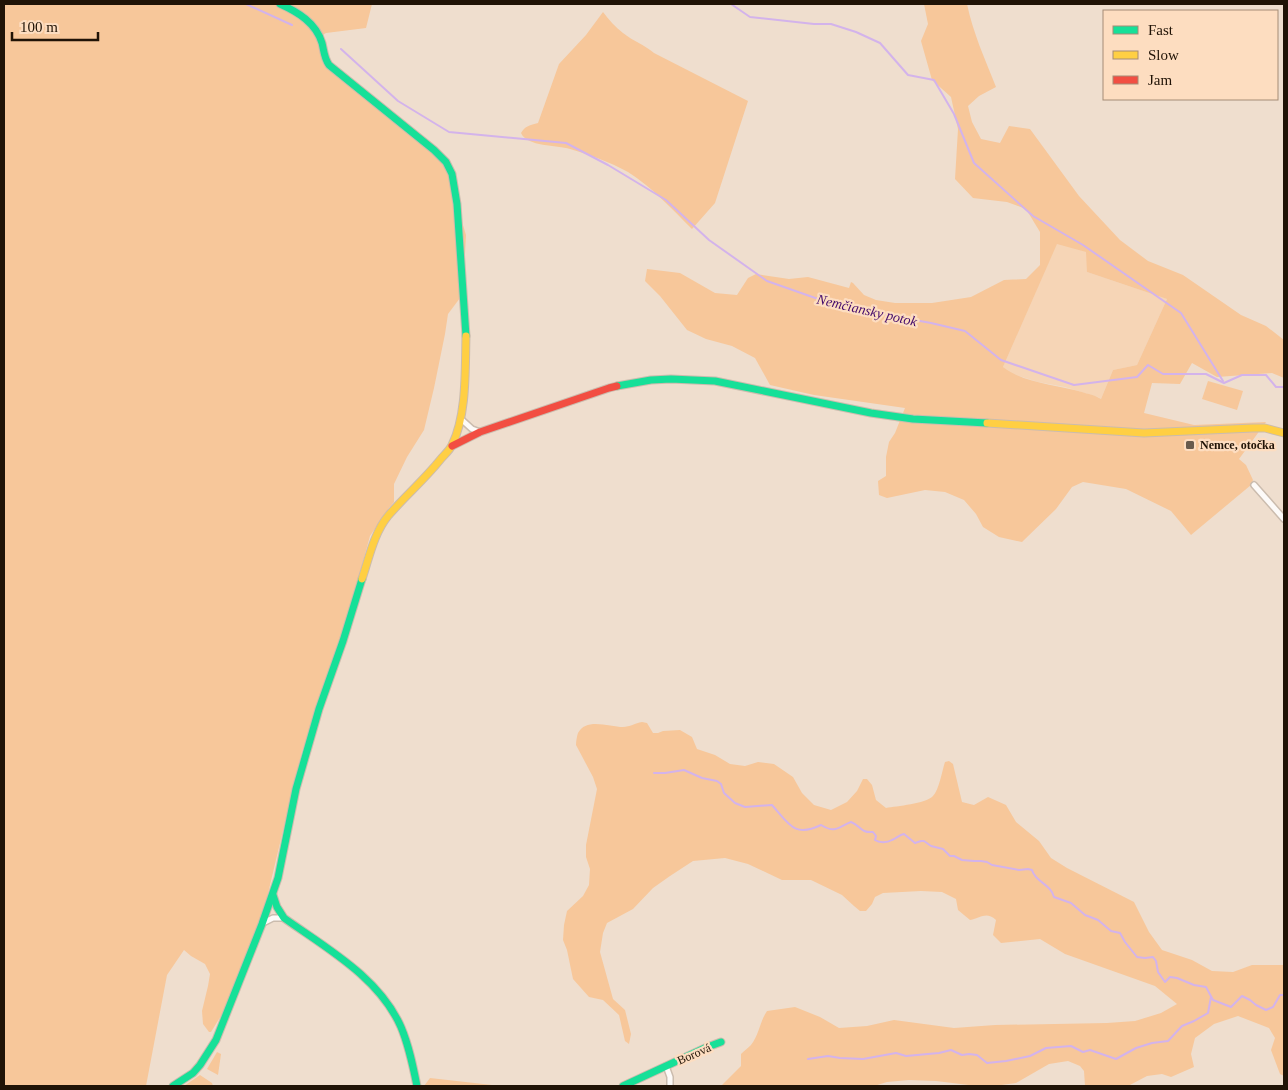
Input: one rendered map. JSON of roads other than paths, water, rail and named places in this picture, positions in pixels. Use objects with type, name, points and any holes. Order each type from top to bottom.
[{"type":"street","points":[[172,1086],[200,1065],[216,1040],[273,895],[296,789],[319,709],[353,611],[370,552],[378,533],[387,517],[433,470],[452,446],[461,419],[466,333],[457,204],[452,174],[446,162],[434,150],[329,65],[324,58],[317,30],[305,18],[280,4]]},
{"type":"street","points":[[452,446],[480,432],[609,388],[671,378],[715,381],[871,413],[913,419],[1144,433],[1265,428],[1284,434]]},
{"type":"street","points":[[461,419],[472,429],[480,432]]},
{"type":"street","points":[[1254,485],[1284,519]]},
{"type":"street","points":[[273,895],[276,907],[284,918],[351,965],[370,982],[386,1002],[400,1025],[410,1052],[416,1086]]},
{"type":"street","points":[[262,924],[273,918],[284,918]]},
{"type":"street","name":"Borová","points":[[623,1086],[721,1042]]},
{"type":"street","name":"Borová","points":[[666,1066],[670,1077],[670,1086]]},
{"type":"waterway","name":"Nemčiansky potok","points":[[246,4],[292,25]]},
{"type":"waterway","points":[[731,4],[750,17],[831,24],[856,32],[880,43],[908,75],[934,80],[954,114],[974,163],[1033,216],[1083,245],[1181,313],[1223,381]]},
{"type":"waterway","name":"Nemčiansky potok","points":[[341,49],[398,101],[449,132],[566,143],[608,165],[666,200],[709,240],[767,281],[838,306],[965,331],[1001,360],[1074,385],[1137,377],[1148,365],[1163,374],[1206,374],[1224,383],[1242,375],[1266,375],[1276,387],[1284,387]]},
{"type":"waterway","points":[[654,773],[684,770],[702,778],[717,781],[721,784],[724,793],[735,803],[745,807],[772,805],[788,823],[798,829],[812,829],[821,825],[834,829],[851,822],[863,830],[873,832],[876,836],[875,840],[879,842],[888,842],[904,834],[915,843],[924,841],[931,846],[943,849],[950,856],[962,860],[987,862],[992,865],[1019,870],[1032,870],[1036,877],[1050,889],[1054,897],[1071,903],[1085,915],[1098,920],[1111,931],[1120,933],[1137,957],[1153,957],[1156,961],[1158,972],[1165,982],[1170,977],[1206,987],[1213,1000],[1231,1007],[1242,996],[1266,1010],[1273,1007],[1280,995],[1284,995]]},
{"type":"waterway","points":[[808,1059],[828,1056],[863,1059],[896,1053],[906,1056],[951,1050],[962,1055],[977,1055],[987,1063],[1030,1056],[1046,1048],[1071,1046],[1083,1052],[1090,1050],[1116,1059],[1136,1048],[1168,1041],[1182,1026],[1208,1013],[1211,997]]},
{"type":"place","name":"Nemce, otočka","points":[[1190,445]]}]
